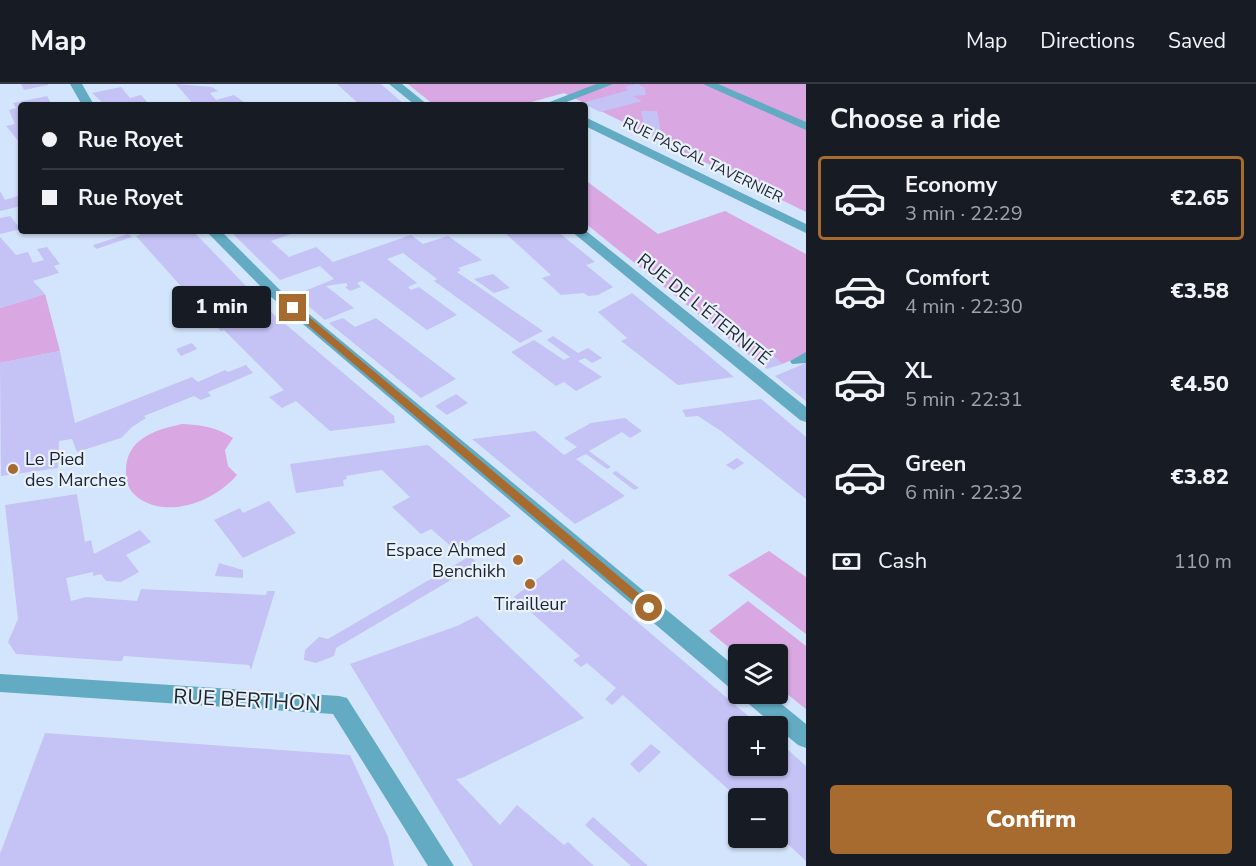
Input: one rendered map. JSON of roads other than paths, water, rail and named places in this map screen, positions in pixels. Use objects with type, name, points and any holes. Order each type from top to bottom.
[{"type":"street","points":[[75,84],[86,102]]},
{"type":"street","points":[[395,84],[418,102]]},
{"type":"street","points":[[558,84],[575,96]]},
{"type":"street","points":[[559,102],[607,84]]},
{"type":"street","points":[[709,84],[806,126]]},
{"type":"street","name":"RUE PASCAL TAVERNIER","points":[[588,122],[806,229]]},
{"type":"street","points":[[216,234],[275,293],[728,674]]},
{"type":"street","name":"RUE DE L'ÉTERNITÉ","points":[[582,234],[806,417]]},
{"type":"street","name":"RUE BERTHON","points":[[0,683],[339,705],[442,866]]},
{"type":"street","points":[[765,704],[806,738]]},
{"type":"place","name":"Le Pied des Marches","points":[[13,469]]},
{"type":"place","name":"Espace Ahmed Benchikh","points":[[518,560]]},
{"type":"place","name":"Tirailleur","points":[[530,584]]}]
